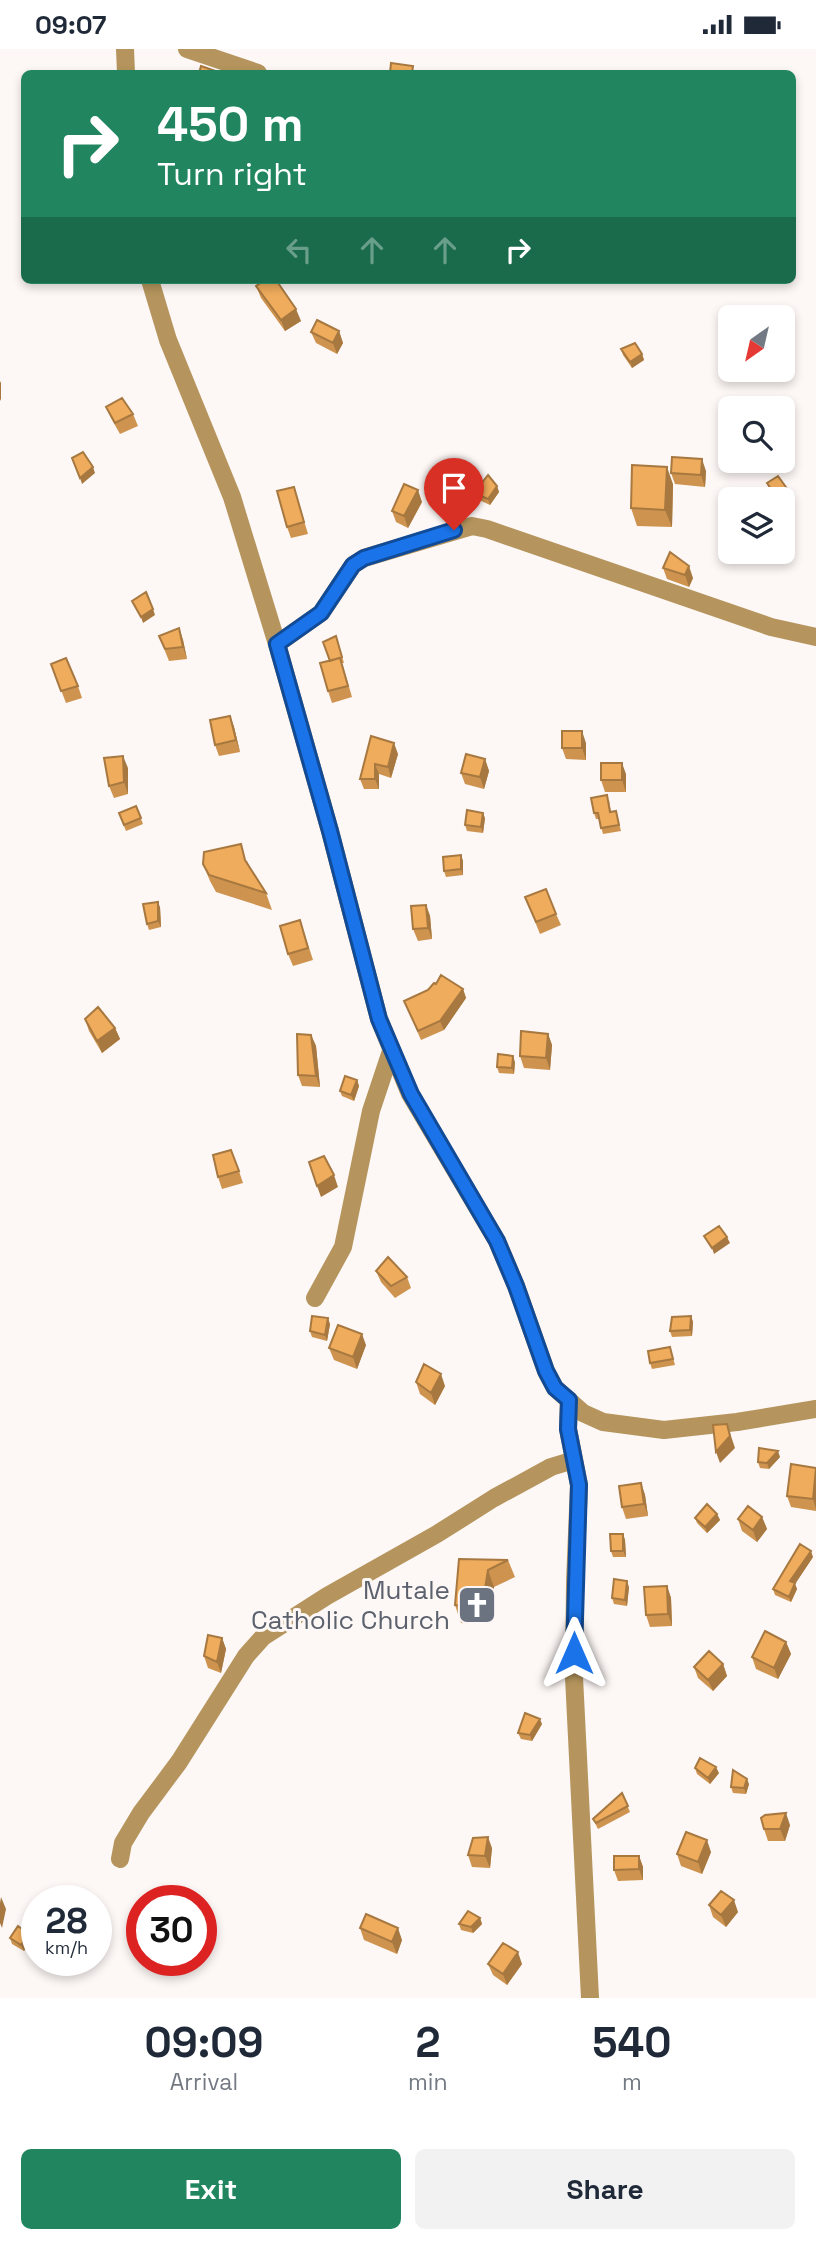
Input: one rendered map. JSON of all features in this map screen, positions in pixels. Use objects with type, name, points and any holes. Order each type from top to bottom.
[{"type":"street","points":[[125,49],[126,70]]},
{"type":"street","points":[[187,49],[249,70]]},
{"type":"street","points":[[151,284],[168,339],[232,497],[330,831],[379,1019],[391,1051],[430,1130],[497,1241],[546,1371],[555,1388],[583,1413],[603,1422],[664,1430],[816,1409]]},
{"type":"street","points":[[277,644],[321,613],[353,565],[364,558],[472,526],[771,627],[816,637]]},
{"type":"street","points":[[315,1298],[343,1247],[370,1111],[391,1051]]},
{"type":"street","points":[[569,1400],[568,1429],[579,1485],[574,1677],[590,1998]]},
{"type":"street","points":[[120,1859],[123,1843],[142,1813],[179,1762],[246,1656],[263,1637],[327,1596],[437,1534],[494,1498],[551,1467],[573,1460]]},
{"type":"building","points":[[391,63],[413,66],[412,70],[390,70]]},
{"type":"building","points":[[279,284],[296,309],[281,320],[256,286]]},
{"type":"building","points":[[317,320],[339,331],[333,343],[311,332]]},
{"type":"building","points":[[635,343],[642,354],[630,362],[621,349]]},
{"type":"building","points":[[122,398],[133,414],[115,423],[106,407]]},
{"type":"building","points":[[83,452],[93,467],[80,478],[72,458]]},
{"type":"building","points":[[672,457],[702,459],[701,475],[671,473]]},
{"type":"building","points":[[632,465],[667,467],[665,510],[631,508]]},
{"type":"building","points":[[488,475],[497,486],[488,499],[474,493]]},
{"type":"building","points":[[778,476],[786,487],[770,487],[767,483]]},
{"type":"building","points":[[404,484],[418,490],[404,516],[392,511]]},
{"type":"building","points":[[294,487],[304,522],[287,527],[277,491]]},
{"type":"building","points":[[670,552],[689,566],[685,575],[663,568]]},
{"type":"building","points":[[146,592],[153,609],[141,617],[132,601]]},
{"type":"building","points":[[179,628],[183,647],[165,649],[159,636]]},
{"type":"building","points":[[336,636],[342,657],[330,661],[323,642]]},
{"type":"building","points":[[66,658],[78,686],[61,691],[51,664]]},
{"type":"building","points":[[340,658],[348,686],[328,691],[320,663]]},
{"type":"building","points":[[230,716],[236,740],[215,745],[210,720]]},
{"type":"building","points":[[562,731],[582,731],[582,748],[562,748]]},
{"type":"building","points":[[371,736],[394,743],[388,767],[375,764],[375,779],[360,779]]},
{"type":"building","points":[[466,754],[485,759],[480,777],[461,773]]},
{"type":"building","points":[[123,756],[124,782],[109,786],[104,758]]},
{"type":"building","points":[[601,763],[622,763],[622,780],[601,780]]},
{"type":"building","points":[[607,795],[610,812],[616,811],[619,825],[601,828],[591,798]]},
{"type":"building","points":[[136,806],[141,818],[124,825],[119,813]]},
{"type":"building","points":[[467,810],[483,813],[481,827],[465,825]]},
{"type":"building","points":[[241,844],[245,860],[266,893],[209,875],[203,864],[204,852]]},
{"type":"building","points":[[461,855],[461,869],[444,871],[443,857]]},
{"type":"building","points":[[546,889],[556,914],[536,922],[525,897]]},
{"type":"building","points":[[158,902],[158,921],[147,924],[143,904]]},
{"type":"building","points":[[426,905],[428,928],[413,929],[411,906]]},
{"type":"building","points":[[300,920],[308,948],[288,954],[280,926]]},
{"type":"building","points":[[441,975],[463,989],[440,1021],[418,1031],[404,1001],[428,990],[436,984]]},
{"type":"building","points":[[98,1007],[115,1028],[97,1041],[85,1019]]},
{"type":"building","points":[[521,1031],[548,1034],[546,1058],[520,1056]]},
{"type":"building","points":[[297,1034],[311,1035],[316,1076],[298,1075]]},
{"type":"building","points":[[498,1054],[513,1056],[512,1068],[497,1067]]},
{"type":"building","points":[[345,1076],[357,1080],[351,1095],[340,1091]]},
{"type":"building","points":[[231,1150],[239,1171],[218,1177],[213,1155]]},
{"type":"building","points":[[324,1156],[334,1175],[317,1186],[309,1162]]},
{"type":"building","points":[[719,1226],[727,1237],[712,1248],[704,1236]]},
{"type":"building","points":[[388,1257],[407,1277],[391,1286],[376,1271]]},
{"type":"building","points":[[312,1316],[328,1318],[325,1335],[310,1331]]},
{"type":"building","points":[[691,1316],[690,1330],[670,1331],[672,1317]]},
{"type":"building","points":[[338,1325],[362,1334],[353,1357],[329,1348]]},
{"type":"building","points":[[670,1347],[673,1359],[650,1363],[648,1351]]},
{"type":"building","points":[[424,1364],[441,1374],[431,1393],[416,1382]]},
{"type":"building","points":[[727,1424],[730,1436],[716,1452],[713,1425]]},
{"type":"building","points":[[759,1448],[778,1451],[767,1463],[758,1462]]},
{"type":"building","points":[[791,1464],[816,1468],[813,1499],[787,1496]]},
{"type":"building","points":[[641,1483],[644,1504],[622,1507],[619,1486]]},
{"type":"building","points":[[707,1504],[717,1514],[705,1527],[695,1518]]},
{"type":"building","points":[[748,1506],[762,1517],[753,1530],[738,1519]]},
{"type":"building","points":[[610,1534],[623,1534],[623,1551],[611,1551]]},
{"type":"building","points":[[800,1544],[811,1551],[790,1581],[795,1583],[789,1597],[773,1589]]},
{"type":"building","points":[[459,1559],[508,1560],[488,1570],[482,1607],[455,1605]]},
{"type":"building","points":[[614,1579],[627,1581],[625,1600],[612,1598]]},
{"type":"building","points":[[667,1586],[668,1614],[646,1615],[644,1587]]},
{"type":"building","points":[[765,1631],[786,1642],[774,1668],[752,1657]]},
{"type":"building","points":[[208,1635],[222,1638],[217,1662],[204,1656]]},
{"type":"building","points":[[709,1651],[723,1664],[708,1680],[694,1667]]},
{"type":"building","points":[[525,1713],[540,1719],[530,1735],[518,1733]]},
{"type":"building","points":[[700,1758],[716,1767],[708,1778],[695,1768]]},
{"type":"building","points":[[733,1770],[747,1779],[744,1788],[731,1787]]},
{"type":"building","points":[[622,1793],[628,1806],[596,1823],[593,1819]]},
{"type":"building","points":[[786,1813],[780,1829],[764,1829],[761,1818],[765,1815]]},
{"type":"building","points":[[686,1832],[707,1840],[698,1862],[677,1854]]},
{"type":"building","points":[[488,1837],[485,1856],[468,1855],[473,1838]]},
{"type":"building","points":[[614,1856],[639,1856],[639,1869],[614,1870]]},
{"type":"building","points":[[721,1891],[734,1900],[721,1915],[709,1905]]},
{"type":"building","points":[[468,1911],[480,1918],[471,1927],[459,1924]]},
{"type":"building","points":[[366,1914],[398,1928],[392,1942],[360,1928]]},
{"type":"building","points":[[18,1926],[21,1928],[21,1945],[10,1938]]},
{"type":"building","points":[[503,1943],[518,1952],[503,1974],[488,1964]]},
{"type":"place","name":"Mutale Catholic Church","points":[[477,1605]]},
{"type":"route","points":[[454,530],[364,558],[353,565],[321,613],[277,644],[330,831],[365,970],[391,1051],[430,1130],[497,1241],[546,1371],[555,1388],[569,1400],[568,1429],[579,1485],[574,1653]]}]
